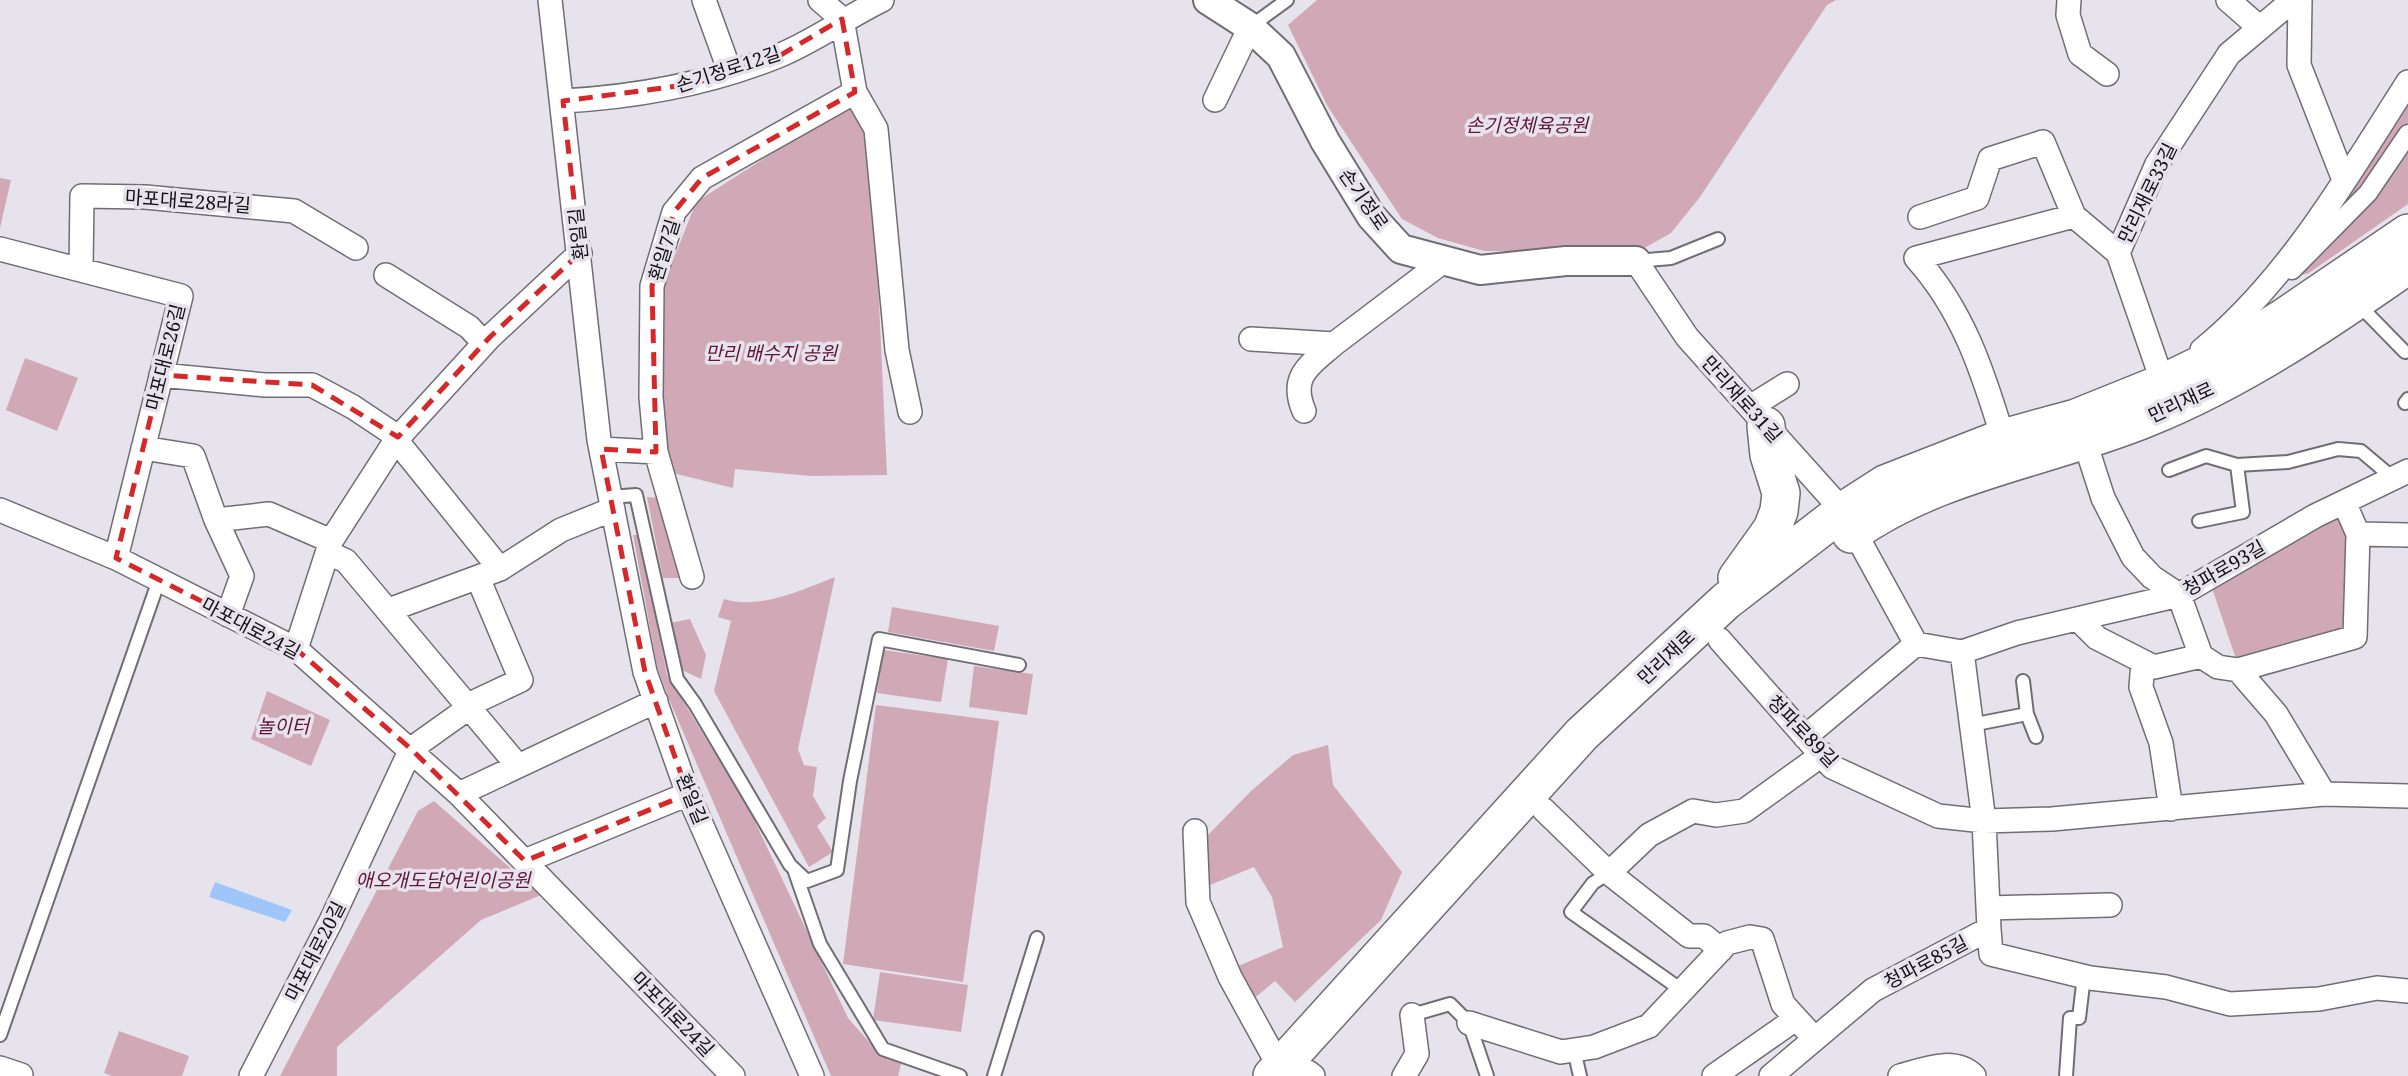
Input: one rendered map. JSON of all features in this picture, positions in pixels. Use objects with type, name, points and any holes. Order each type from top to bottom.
[{"type":"main road","name":"만리재로","points":[[1296,1074],[1629,721],[1783,586],[1885,484],[2003,438],[2076,418],[2163,383],[2227,352],[2283,318],[2407,259]]},
{"type":"main road","name":"만리재로","points":[[1296,1074],[1582,734],[1726,601],[1850,521],[1894,509],[1950,485],[2085,442],[2206,393],[2314,330],[2356,301],[2407,259]]},
{"type":"main road","points":[[1726,601],[1739,573],[1772,529],[1779,511],[1781,493],[1758,417]]},
{"type":"main road","points":[[1726,601],[1773,579],[1783,586]]},
{"type":"street","name":"환일길","points":[[550,0],[601,449],[645,671],[688,794],[812,1076]]},
{"type":"street","points":[[704,0],[730,72]]},
{"type":"street","points":[[820,0],[842,19],[855,92],[876,129],[897,351],[910,412]]},
{"type":"street","name":"손기정로12길","points":[[563,101],[600,99],[693,85],[779,56],[842,19],[882,0]]},
{"type":"street","name":"손기정로","points":[[1208,0],[1251,27],[1281,56],[1325,141],[1371,216],[1401,249],[1480,270],[1566,261],[1636,261]]},
{"type":"street","points":[[2068,0],[2068,15],[2080,54],[2107,74]]},
{"type":"street","points":[[2228,0],[2260,28]]},
{"type":"street","name":"만리재로33길","points":[[2163,383],[2118,253],[2157,164],[2229,54],[2293,0]]},
{"type":"street","points":[[2300,0],[2299,65],[2344,180]]},
{"type":"street","points":[[1215,100],[1251,27]]},
{"type":"street","name":"만리재로","points":[[2163,383],[2228,329],[2244,312],[2309,231],[2408,82]]},
{"type":"street","name":"환일7길","points":[[692,577],[656,452],[650,397],[652,286],[674,212],[702,178],[855,92]]},
{"type":"street","points":[[2292,270],[2368,193],[2408,134]]},
{"type":"street","points":[[1920,217],[1977,198],[1990,159],[2043,142],[2074,216],[2118,253]]},
{"type":"street","name":"마포대로28라길","points":[[81,270],[82,196],[157,198],[294,211],[356,248]]},
{"type":"street","points":[[2003,438],[1983,372],[1962,325],[1940,285],[1916,258],[2074,216]]},
{"type":"street","name":"마포대로26길","points":[[0,249],[181,296],[116,558]]},
{"type":"street","points":[[296,649],[330,547],[397,438],[484,343],[580,253]]},
{"type":"street","points":[[1304,411],[1299,392],[1303,372],[1334,344],[1445,260]]},
{"type":"street","name":"만리재로31길","points":[[1636,261],[1687,338],[1850,521]]},
{"type":"street","points":[[386,275],[469,327],[484,343]]},
{"type":"street","points":[[1251,339],[1334,344]]},
{"type":"street","points":[[161,375],[265,386],[312,386],[353,407],[397,438],[500,569]]},
{"type":"street","points":[[1758,417],[1787,384]]},
{"type":"street","points":[[2085,442],[2103,498],[2133,556],[2152,577],[2179,595],[2201,656],[2218,667],[2238,670],[2355,636],[2358,534],[2344,502]]},
{"type":"street","points":[[143,448],[193,456],[216,520],[242,576],[228,615]]},
{"type":"street","points":[[601,449],[656,452]]},
{"type":"street","name":"청파로93길","points":[[1916,644],[1962,652],[2017,633],[2179,595],[2344,502],[2404,473]]},
{"type":"street","points":[[389,610],[500,569],[561,530],[611,503]]},
{"type":"street","name":"마포대로24길","points":[[0,510],[116,558],[296,649],[459,794],[733,1076]]},
{"type":"street","points":[[216,520],[269,514],[330,547],[346,561],[389,610],[518,766]]},
{"type":"street","points":[[1805,737],[1916,644],[1850,521]]},
{"type":"street","points":[[2358,534],[2408,535]]},
{"type":"street","points":[[411,749],[469,706],[521,680],[478,578]]},
{"type":"street","points":[[2078,619],[2097,638],[2154,667],[2201,656]]},
{"type":"street","name":"청파로89길","points":[[1720,640],[1832,767],[1938,816],[1984,821],[2052,819],[2324,794],[2408,796]]},
{"type":"street","points":[[1962,652],[1984,821],[1989,919],[2110,905]]},
{"type":"street","points":[[2143,662],[2141,687],[2161,743],[2171,809]]},
{"type":"street","points":[[2238,670],[2276,714],[2324,794]]},
{"type":"street","points":[[459,794],[656,701]]},
{"type":"street","name":"마포대로20길","points":[[251,1076],[331,921],[411,749]]},
{"type":"street","points":[[1609,873],[1649,835],[1693,811],[1716,815],[1744,811],[1823,754]]},
{"type":"street","points":[[525,861],[688,794]]},
{"type":"street","points":[[1544,810],[1609,873],[1689,936],[1704,936],[1721,950]]},
{"type":"street","points":[[1195,831],[1198,902],[1230,977],[1296,1074]]},
{"type":"street","name":"청파로85길","points":[[1772,1076],[1873,990],[1989,919],[1991,954],[2084,976],[2166,987],[2230,1004],[2319,999],[2377,988],[2408,991]]},
{"type":"street","points":[[1469,1023],[1561,1052],[1594,1047],[1649,1026],[1727,943],[1750,937],[1762,939],[1783,1004],[1794,1020],[1814,1038]]},
{"type":"street","points":[[1404,1076],[1417,1054],[1412,1015]]},
{"type":"street","points":[[1714,1076],[1794,1020]]},
{"type":"street","points":[[1899,1076],[1943,1064],[1970,1072],[1974,1076]]},
{"type":"lane","points":[[1251,27],[1287,0]]},
{"type":"lane","points":[[1636,261],[1671,258],[1718,239]]},
{"type":"lane","points":[[2356,301],[2405,352]]},
{"type":"lane","name":"청파로93길","points":[[2169,470],[2206,456],[2237,464],[2288,462],[2338,449],[2361,451],[2404,473]]},
{"type":"lane","name":"청파로93길","points":[[2200,521],[2243,512],[2237,464]]},
{"type":"lane","points":[[611,503],[636,495],[677,679],[695,704],[794,869],[821,944],[883,1049],[960,1076]]},
{"type":"lane","points":[[0,1035],[159,580]]},
{"type":"lane","points":[[794,869],[807,881],[837,870],[850,781],[879,639],[1019,665]]},
{"type":"lane","points":[[2023,681],[2027,714],[2036,737]]},
{"type":"lane","points":[[1972,725],[2027,714]]},
{"type":"lane","points":[[1609,873],[1593,883],[1571,912],[1683,991]]},
{"type":"lane","points":[[993,1076],[1037,937]]},
{"type":"lane","points":[[2066,1076],[2070,1018],[2079,1018],[2084,976]]},
{"type":"lane","points":[[1412,1015],[1450,1004],[1469,1023],[1487,1076]]},
{"type":"lane","points":[[1574,1050],[1580,1076]]},
{"type":"highlighted area","points":[[842,19],[855,92],[702,178],[674,212],[652,286],[656,452],[601,449],[645,672],[688,794],[525,861],[411,749],[296,649],[116,558],[161,375],[312,385],[398,437],[490,337],[580,253],[563,101],[693,84],[779,56]]},
{"type":"green space","name":"손기정체육공원","points":[[1317,0],[1836,0],[1827,5],[1700,197],[1671,233],[1639,251],[1484,251],[1438,238],[1402,219],[1328,107],[1288,25]]},
{"type":"green space","name":"만리 배수지 공원","points":[[852,102],[871,130],[887,475],[810,476],[735,469],[733,488],[669,472],[662,429],[660,294],[696,202]]},
{"type":"green space","points":[[2408,102],[2408,204],[2309,273],[2295,277]]},
{"type":"green space","points":[[0,178],[11,180],[0,228]]},
{"type":"green space","points":[[25,358],[78,378],[57,431],[6,410]]},
{"type":"green space","points":[[647,497],[660,498],[682,578],[663,578]]},
{"type":"green space","points":[[2341,507],[2354,535],[2352,633],[2238,665],[2210,582]]},
{"type":"green space","points":[[633,535],[639,535],[667,675],[749,809],[848,1018],[877,1051],[901,1064],[898,1076],[831,1076],[668,697],[657,666]]},
{"type":"green space","points":[[835,577],[798,749],[804,765],[817,767],[813,796],[826,818],[817,826],[833,852],[809,867],[714,691],[731,621],[718,617],[724,599],[737,602],[766,600],[795,593]]},
{"type":"green space","points":[[892,607],[999,626],[994,651],[888,632]]},
{"type":"green space","points":[[690,619],[706,655],[701,679],[680,669],[670,623]]},
{"type":"green space","points":[[883,650],[948,659],[941,702],[877,693]]},
{"type":"green space","points":[[974,666],[1033,674],[1027,715],[969,707]]},
{"type":"green space","name":"놀이터","points":[[267,691],[330,720],[311,766],[251,739]]},
{"type":"green space","points":[[876,705],[999,721],[963,982],[843,964]]},
{"type":"green space","points":[[1328,745],[1333,785],[1402,872],[1381,920],[1295,1002],[1275,981],[1251,1001],[1231,969],[1283,947],[1272,897],[1254,867],[1205,887],[1207,836],[1251,791],[1293,755]]},
{"type":"green space","name":"애오개도담어린이공원","points":[[434,801],[541,895],[481,920],[337,1047],[337,1076],[280,1076],[418,811]]},
{"type":"green space","points":[[880,972],[968,985],[961,1032],[873,1020]]},
{"type":"green space","points":[[119,1031],[189,1056],[182,1076],[112,1076],[104,1073]]},
{"type":"water","points":[[215,882],[292,910],[285,922],[209,897]]}]
